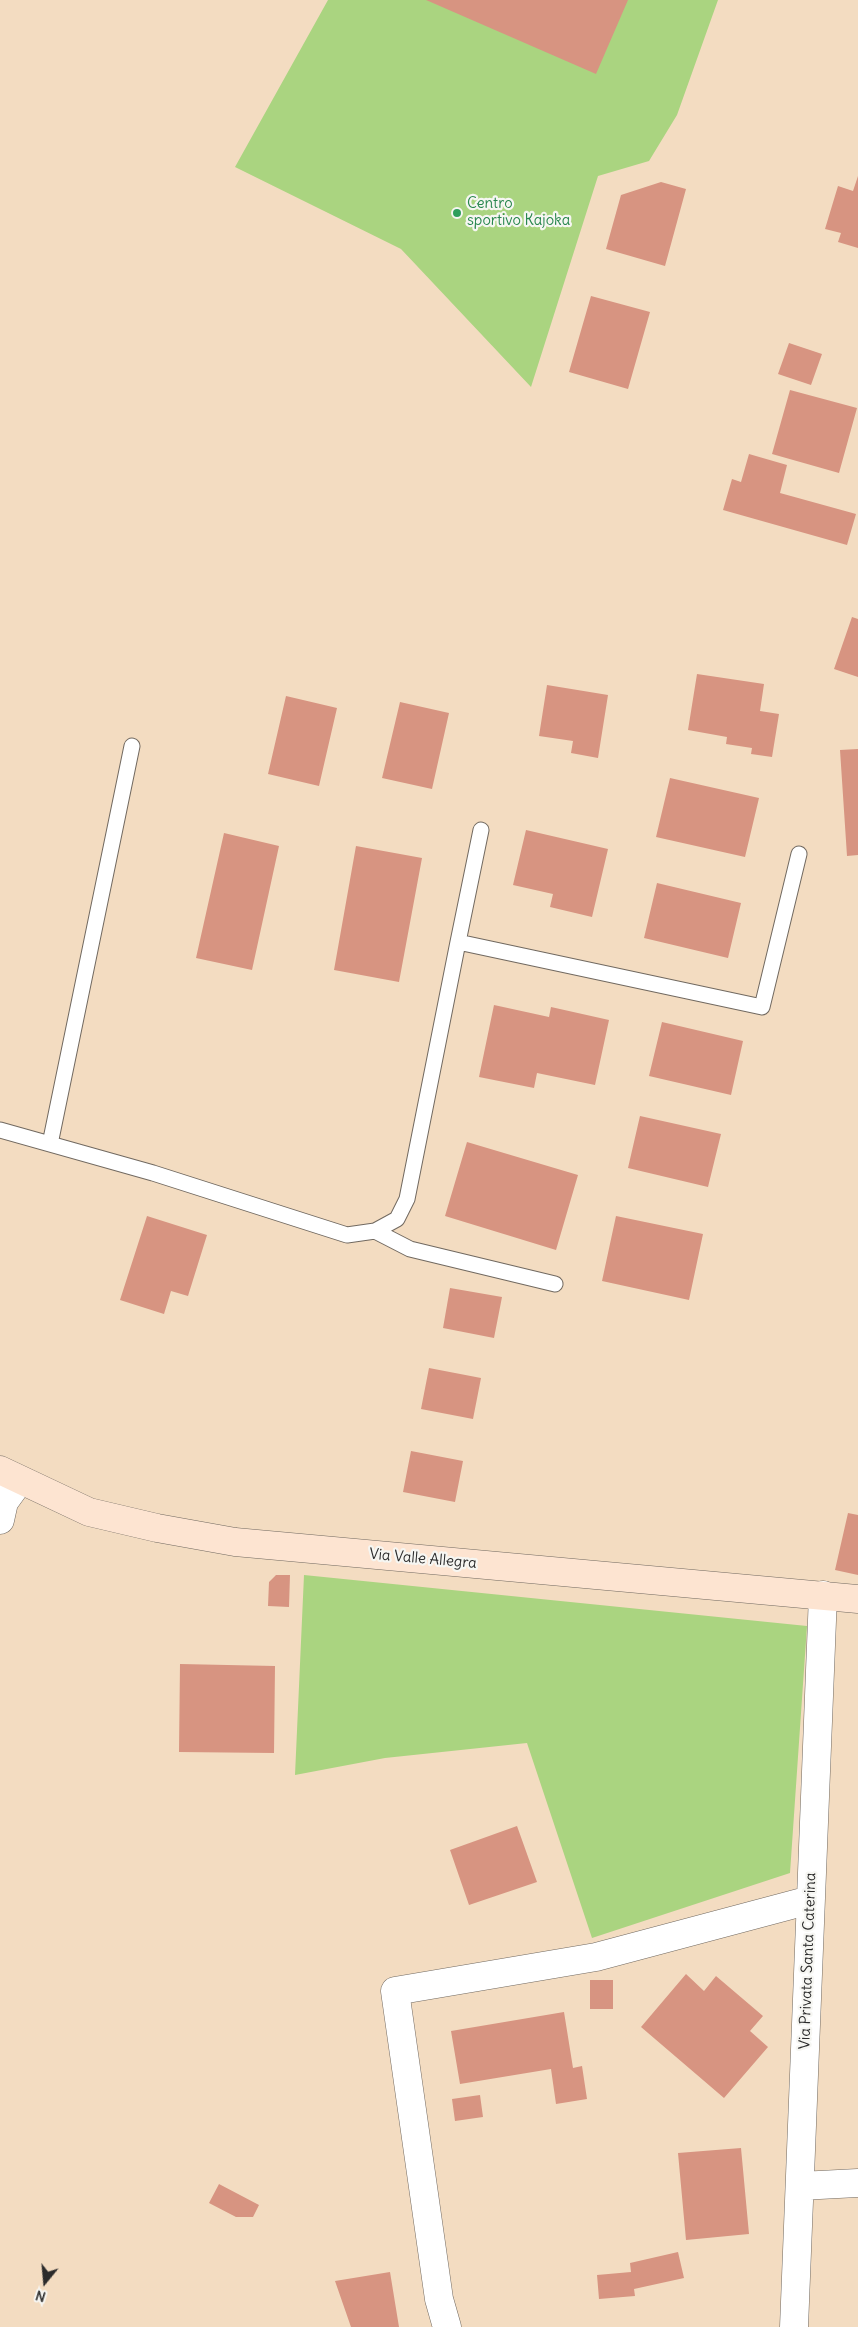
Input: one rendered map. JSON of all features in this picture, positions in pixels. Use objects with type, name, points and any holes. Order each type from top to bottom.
[{"type":"main road","name":"Via Valle Allegra","points":[[10,1476],[89,1512],[157,1528],[235,1542],[858,1599]]},
{"type":"street","points":[[0,1520],[10,1476]]},
{"type":"street","name":"Via Privata Santa Caterina","points":[[794,2327],[823,1595]]},
{"type":"street","points":[[447,2327],[440,2299],[395,1991],[596,1957],[810,1900]]},
{"type":"street","points":[[800,2186],[858,2184]]},
{"type":"lane","points":[[50,1144],[132,746]]},
{"type":"lane","points":[[0,1130],[153,1173],[347,1235],[375,1231],[397,1218],[407,1199],[481,830]]},
{"type":"lane","points":[[458,942],[762,1008],[799,854]]},
{"type":"lane","points":[[375,1231],[410,1249],[556,1284]]},
{"type":"green space","name":"Centro sportivo Kajoka","points":[[328,0],[718,0],[677,115],[649,161],[598,176],[531,387],[401,249],[235,167]]},
{"type":"green space","points":[[304,1575],[807,1626],[790,1873],[592,1938],[527,1743],[385,1758],[295,1775]]},
{"type":"building","points":[[426,0],[628,0],[596,74]]},
{"type":"building","points":[[858,176],[858,248],[838,242],[841,233],[825,229],[838,186],[853,191]]},
{"type":"building","points":[[661,182],[686,189],[665,266],[606,249],[621,195]]},
{"type":"building","points":[[591,296],[650,312],[628,389],[569,372]]},
{"type":"building","points":[[789,343],[822,354],[811,385],[778,374]]},
{"type":"building","points":[[790,390],[857,408],[839,473],[772,454]]},
{"type":"building","points":[[749,454],[787,465],[780,493],[856,514],[847,545],[723,510],[732,479],[741,482]]},
{"type":"building","points":[[852,617],[858,619],[858,677],[834,669]]},
{"type":"building","points":[[697,674],[764,684],[760,711],[779,714],[772,757],[751,754],[752,748],[726,744],[727,737],[688,730]]},
{"type":"building","points":[[547,685],[608,695],[598,758],[571,753],[573,741],[539,736]]},
{"type":"building","points":[[286,696],[337,708],[319,786],[268,774]]},
{"type":"building","points":[[400,702],[449,713],[432,789],[382,778]]},
{"type":"building","points":[[858,749],[858,855],[847,856],[840,750]]},
{"type":"building","points":[[670,778],[759,798],[745,857],[656,837]]},
{"type":"building","points":[[526,830],[608,849],[592,917],[550,907],[553,894],[513,885]]},
{"type":"building","points":[[224,833],[279,846],[252,970],[196,958]]},
{"type":"building","points":[[356,846],[422,858],[399,982],[334,970]]},
{"type":"building","points":[[657,883],[741,903],[728,958],[644,938]]},
{"type":"building","points":[[494,1005],[549,1017],[551,1007],[609,1020],[595,1085],[537,1073],[534,1088],[479,1077]]},
{"type":"building","points":[[662,1022],[743,1041],[731,1095],[649,1076]]},
{"type":"building","points":[[640,1116],[721,1134],[708,1187],[628,1168]]},
{"type":"building","points":[[467,1142],[578,1175],[556,1250],[445,1216]]},
{"type":"building","points":[[147,1216],[207,1235],[188,1296],[171,1291],[164,1314],[120,1300]]},
{"type":"building","points":[[616,1216],[703,1234],[689,1300],[602,1281]]},
{"type":"building","points":[[450,1288],[502,1297],[494,1338],[443,1328]]},
{"type":"building","points":[[429,1368],[481,1378],[473,1419],[421,1409]]},
{"type":"building","points":[[411,1451],[463,1461],[455,1502],[403,1492]]},
{"type":"building","points":[[848,1513],[858,1515],[858,1575],[835,1570]]},
{"type":"building","points":[[276,1575],[290,1575],[289,1607],[268,1606],[269,1582]]},
{"type":"building","points":[[180,1664],[275,1666],[274,1753],[179,1752]]},
{"type":"building","points":[[517,1826],[537,1882],[469,1905],[450,1850]]},
{"type":"building","points":[[686,1974],[704,1991],[716,1976],[763,2016],[750,2031],[768,2047],[724,2098],[641,2027]]},
{"type":"building","points":[[590,1980],[613,1980],[613,2009],[590,2009]]},
{"type":"building","points":[[564,2012],[573,2068],[582,2066],[587,2099],[556,2104],[551,2069],[460,2084],[451,2031]]},
{"type":"building","points":[[480,2095],[483,2117],[455,2121],[452,2099]]},
{"type":"building","points":[[741,2148],[749,2234],[686,2240],[678,2153]]},
{"type":"building","points":[[219,2184],[259,2205],[253,2217],[236,2217],[209,2203]]},
{"type":"building","points":[[678,2252],[684,2278],[634,2289],[635,2296],[599,2299],[597,2275],[631,2272],[630,2263]]},
{"type":"building","points":[[390,2272],[399,2327],[351,2327],[335,2281]]},
{"type":"place","name":"Centro sportivo Kajoka","points":[[457,213]]}]
